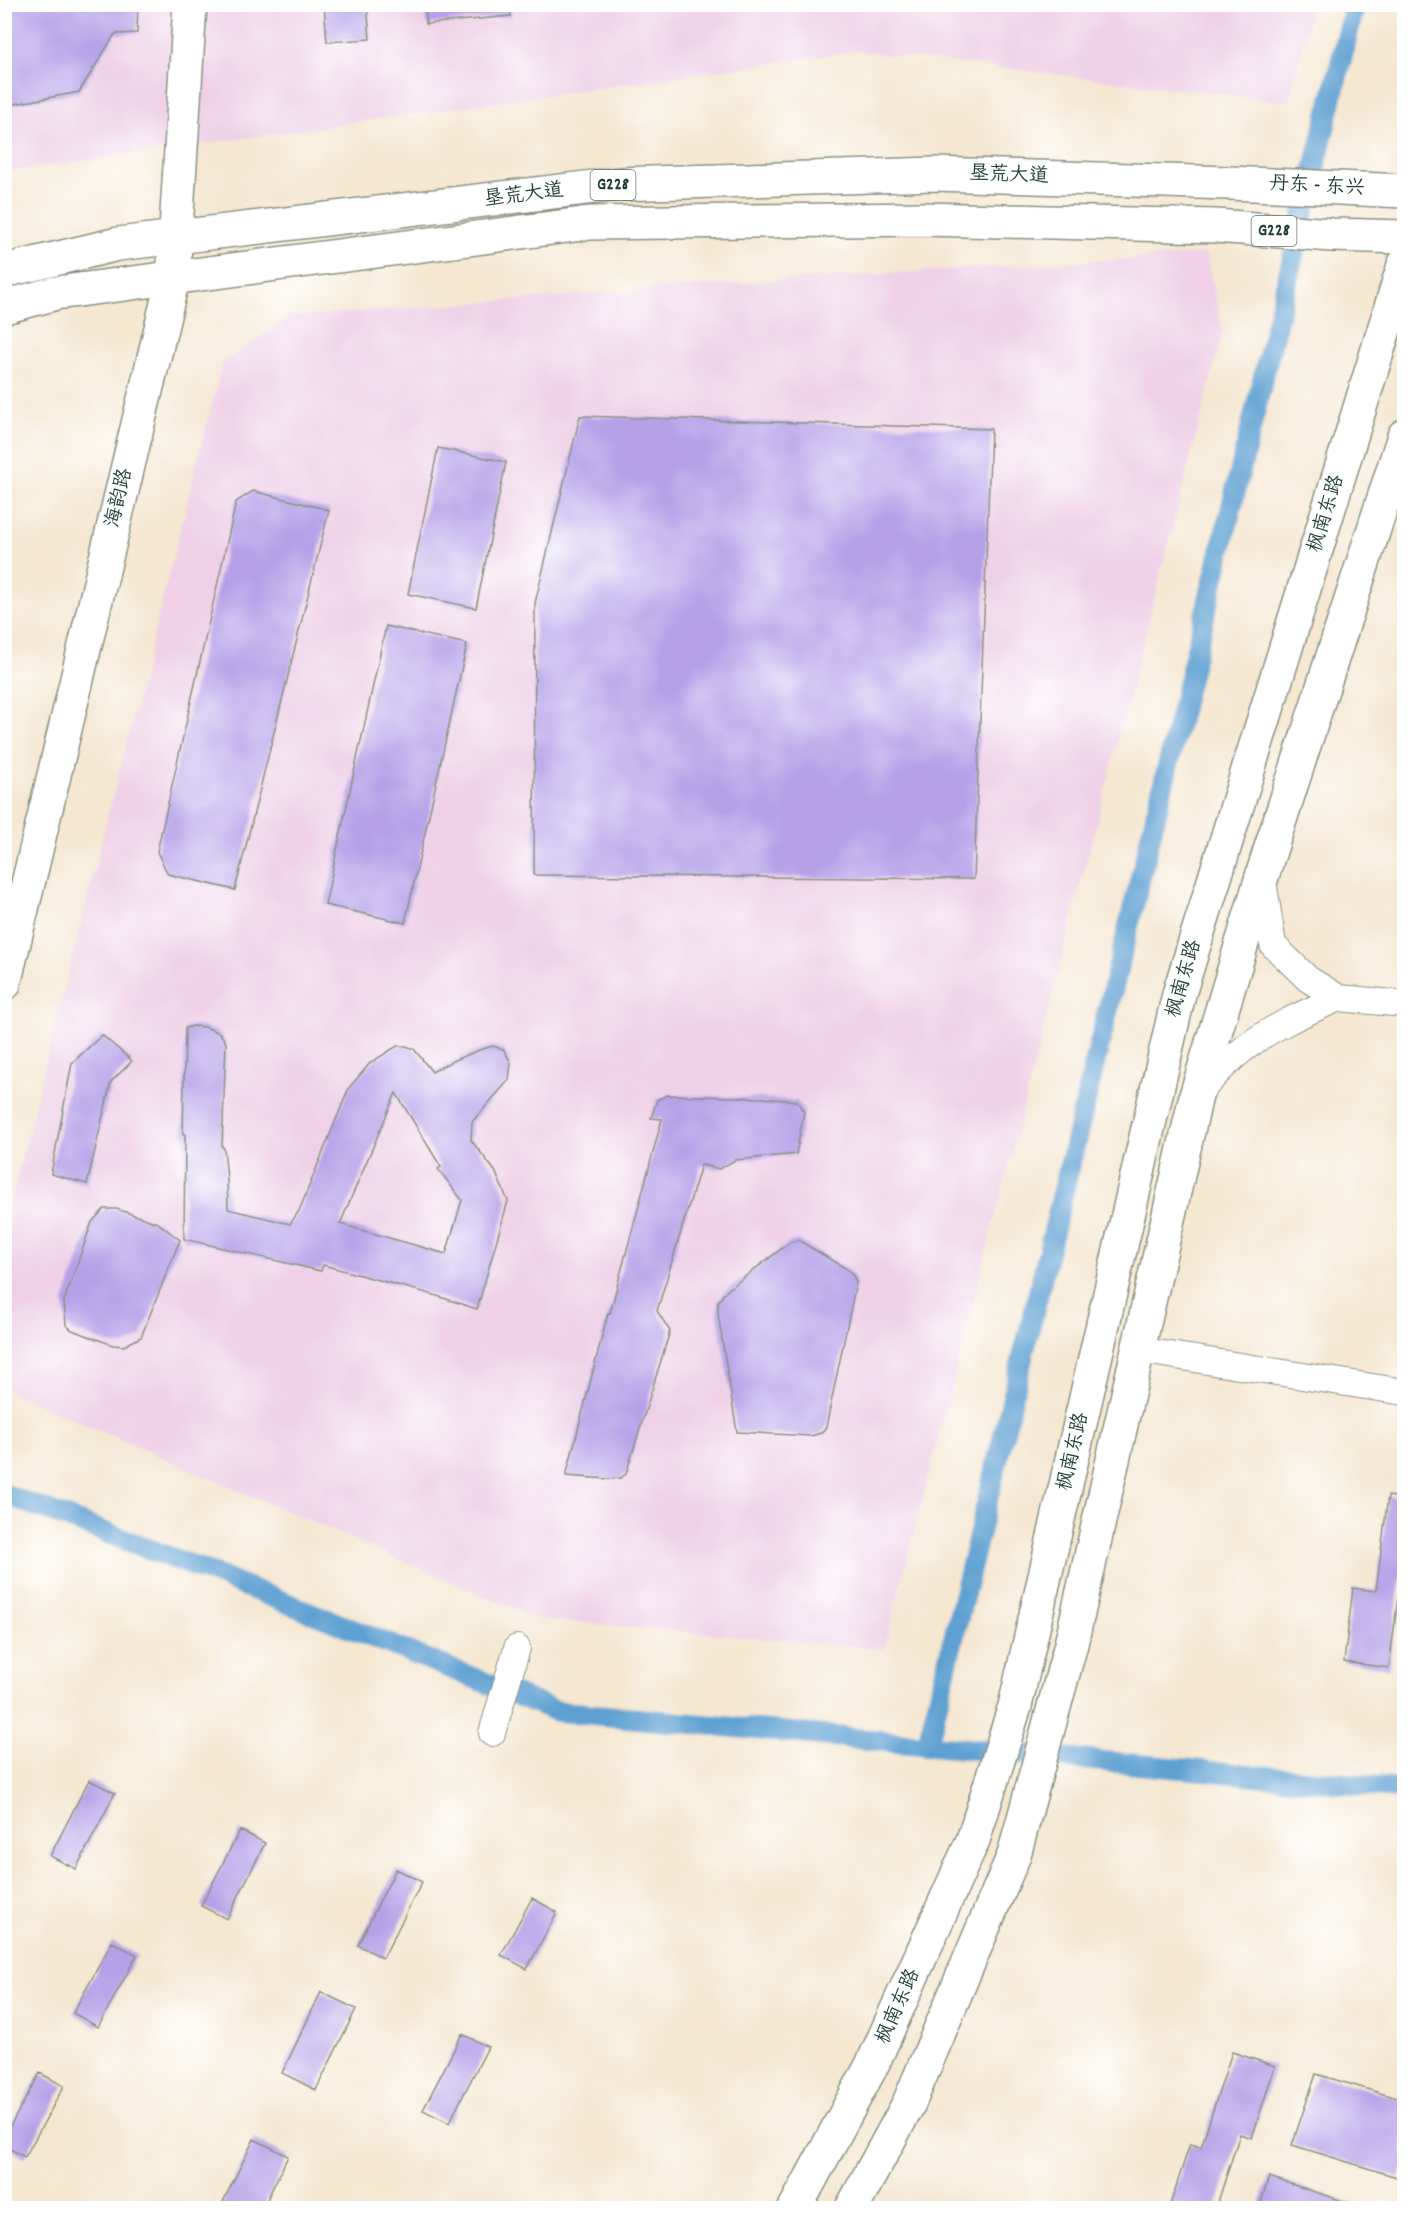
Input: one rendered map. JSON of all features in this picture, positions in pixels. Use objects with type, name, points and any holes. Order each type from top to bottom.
[{"type":"main road","name":"海韵路","points":[[4,984],[172,278],[190,4]]},
{"type":"main road","name":"垦荒大道","points":[[4,271],[118,244],[619,184],[935,174],[1228,183]]},
{"type":"main road","name":"丹东 - 东兴","points":[[1228,183],[1404,191]]},
{"type":"main road","name":"垦荒大道","points":[[4,307],[56,293],[590,223],[922,219],[1216,226],[1332,235],[1404,237]]},
{"type":"main road","name":"枫南东路","points":[[795,2208],[872,2066],[973,1840],[987,1798],[1015,1706],[1179,994],[1404,266]]},
{"type":"main road","name":"枫南东路","points":[[852,2208],[909,2103],[1014,1855],[1071,1644],[1196,1096],[1262,876],[1404,436]]},
{"type":"street","points":[[1262,876],[1273,945],[1308,979],[1340,998],[1404,1004]]},
{"type":"street","points":[[1196,1096],[1246,1047],[1300,1015],[1340,998]]},
{"type":"street","points":[[1138,1350],[1404,1392]]},
{"type":"street","points":[[492,1733],[517,1648]]},
{"type":"shaded area","points":[[4,5],[1312,5],[1289,102],[857,51],[5,172]]},
{"type":"shaded area","points":[[1206,254],[1223,332],[884,1649],[538,1619],[5,1390],[5,1224],[222,363],[290,317],[766,281]]},
{"type":"building","points":[[4,4],[138,4],[137,33],[115,34],[79,92],[4,106]]},
{"type":"building","points":[[324,4],[367,4],[370,39],[327,42]]},
{"type":"building","points":[[425,4],[510,4],[511,16],[426,24]]},
{"type":"building","points":[[580,416],[991,429],[974,879],[534,875],[535,603]]},
{"type":"building","points":[[438,448],[506,462],[476,608],[408,594]]},
{"type":"building","points":[[253,491],[329,510],[235,890],[168,874],[157,852],[236,502]]},
{"type":"building","points":[[386,626],[467,644],[405,923],[325,905]]},
{"type":"building","points":[[205,1027],[220,1033],[226,1043],[222,1147],[224,1148],[227,1178],[228,1209],[290,1224],[299,1211],[349,1088],[370,1063],[397,1046],[406,1046],[414,1049],[432,1072],[479,1050],[493,1046],[504,1050],[511,1063],[509,1080],[472,1122],[471,1140],[495,1171],[508,1201],[477,1309],[323,1265],[321,1271],[184,1239],[185,1028]],"holes":[[[396,1093],[441,1167],[438,1169],[462,1200],[446,1254],[340,1224]]]},
{"type":"building","points":[[102,1035],[132,1061],[111,1082],[87,1184],[51,1174],[72,1063]]},
{"type":"building","points":[[667,1095],[797,1101],[804,1112],[796,1154],[735,1160],[719,1169],[701,1165],[657,1311],[670,1331],[626,1474],[620,1478],[608,1479],[566,1476],[662,1119],[651,1118],[657,1100]]},
{"type":"building","points":[[104,1209],[117,1209],[158,1223],[180,1240],[141,1337],[124,1346],[113,1345],[72,1330],[66,1325],[64,1301],[92,1222]]},
{"type":"building","points":[[798,1240],[847,1269],[856,1283],[826,1427],[821,1433],[811,1436],[737,1432],[718,1302],[725,1292],[789,1243]]},
{"type":"building","points":[[1388,1496],[1404,1498],[1404,1574],[1401,1574],[1389,1668],[1344,1662],[1353,1588],[1376,1591]]},
{"type":"building","points":[[89,1780],[115,1793],[76,1869],[50,1856]]},
{"type":"building","points":[[240,1830],[265,1843],[227,1919],[201,1906]]},
{"type":"building","points":[[396,1869],[422,1882],[383,1958],[358,1945]]},
{"type":"building","points":[[532,1898],[557,1912],[527,1969],[501,1955]]},
{"type":"building","points":[[112,1942],[137,1955],[98,2027],[73,2013]]},
{"type":"building","points":[[321,1992],[356,2009],[316,2090],[282,2073]]},
{"type":"building","points":[[462,2034],[488,2047],[449,2123],[423,2110]]},
{"type":"building","points":[[1232,2052],[1275,2066],[1252,2138],[1240,2134],[1216,2208],[1169,2208],[1190,2144],[1201,2147]]},
{"type":"building","points":[[40,2073],[64,2086],[25,2157],[4,2146],[4,2137]]},
{"type":"building","points":[[1316,2074],[1404,2100],[1404,2165],[1400,2178],[1292,2145]]},
{"type":"building","points":[[254,2139],[288,2156],[263,2208],[220,2208]]},
{"type":"building","points":[[1269,2177],[1355,2205],[1354,2208],[1259,2208]]},
{"type":"waterway","points":[[927,1746],[1355,4]]},
{"type":"waterway","points":[[4,1494],[212,1573],[556,1711],[1404,1789]]}]
